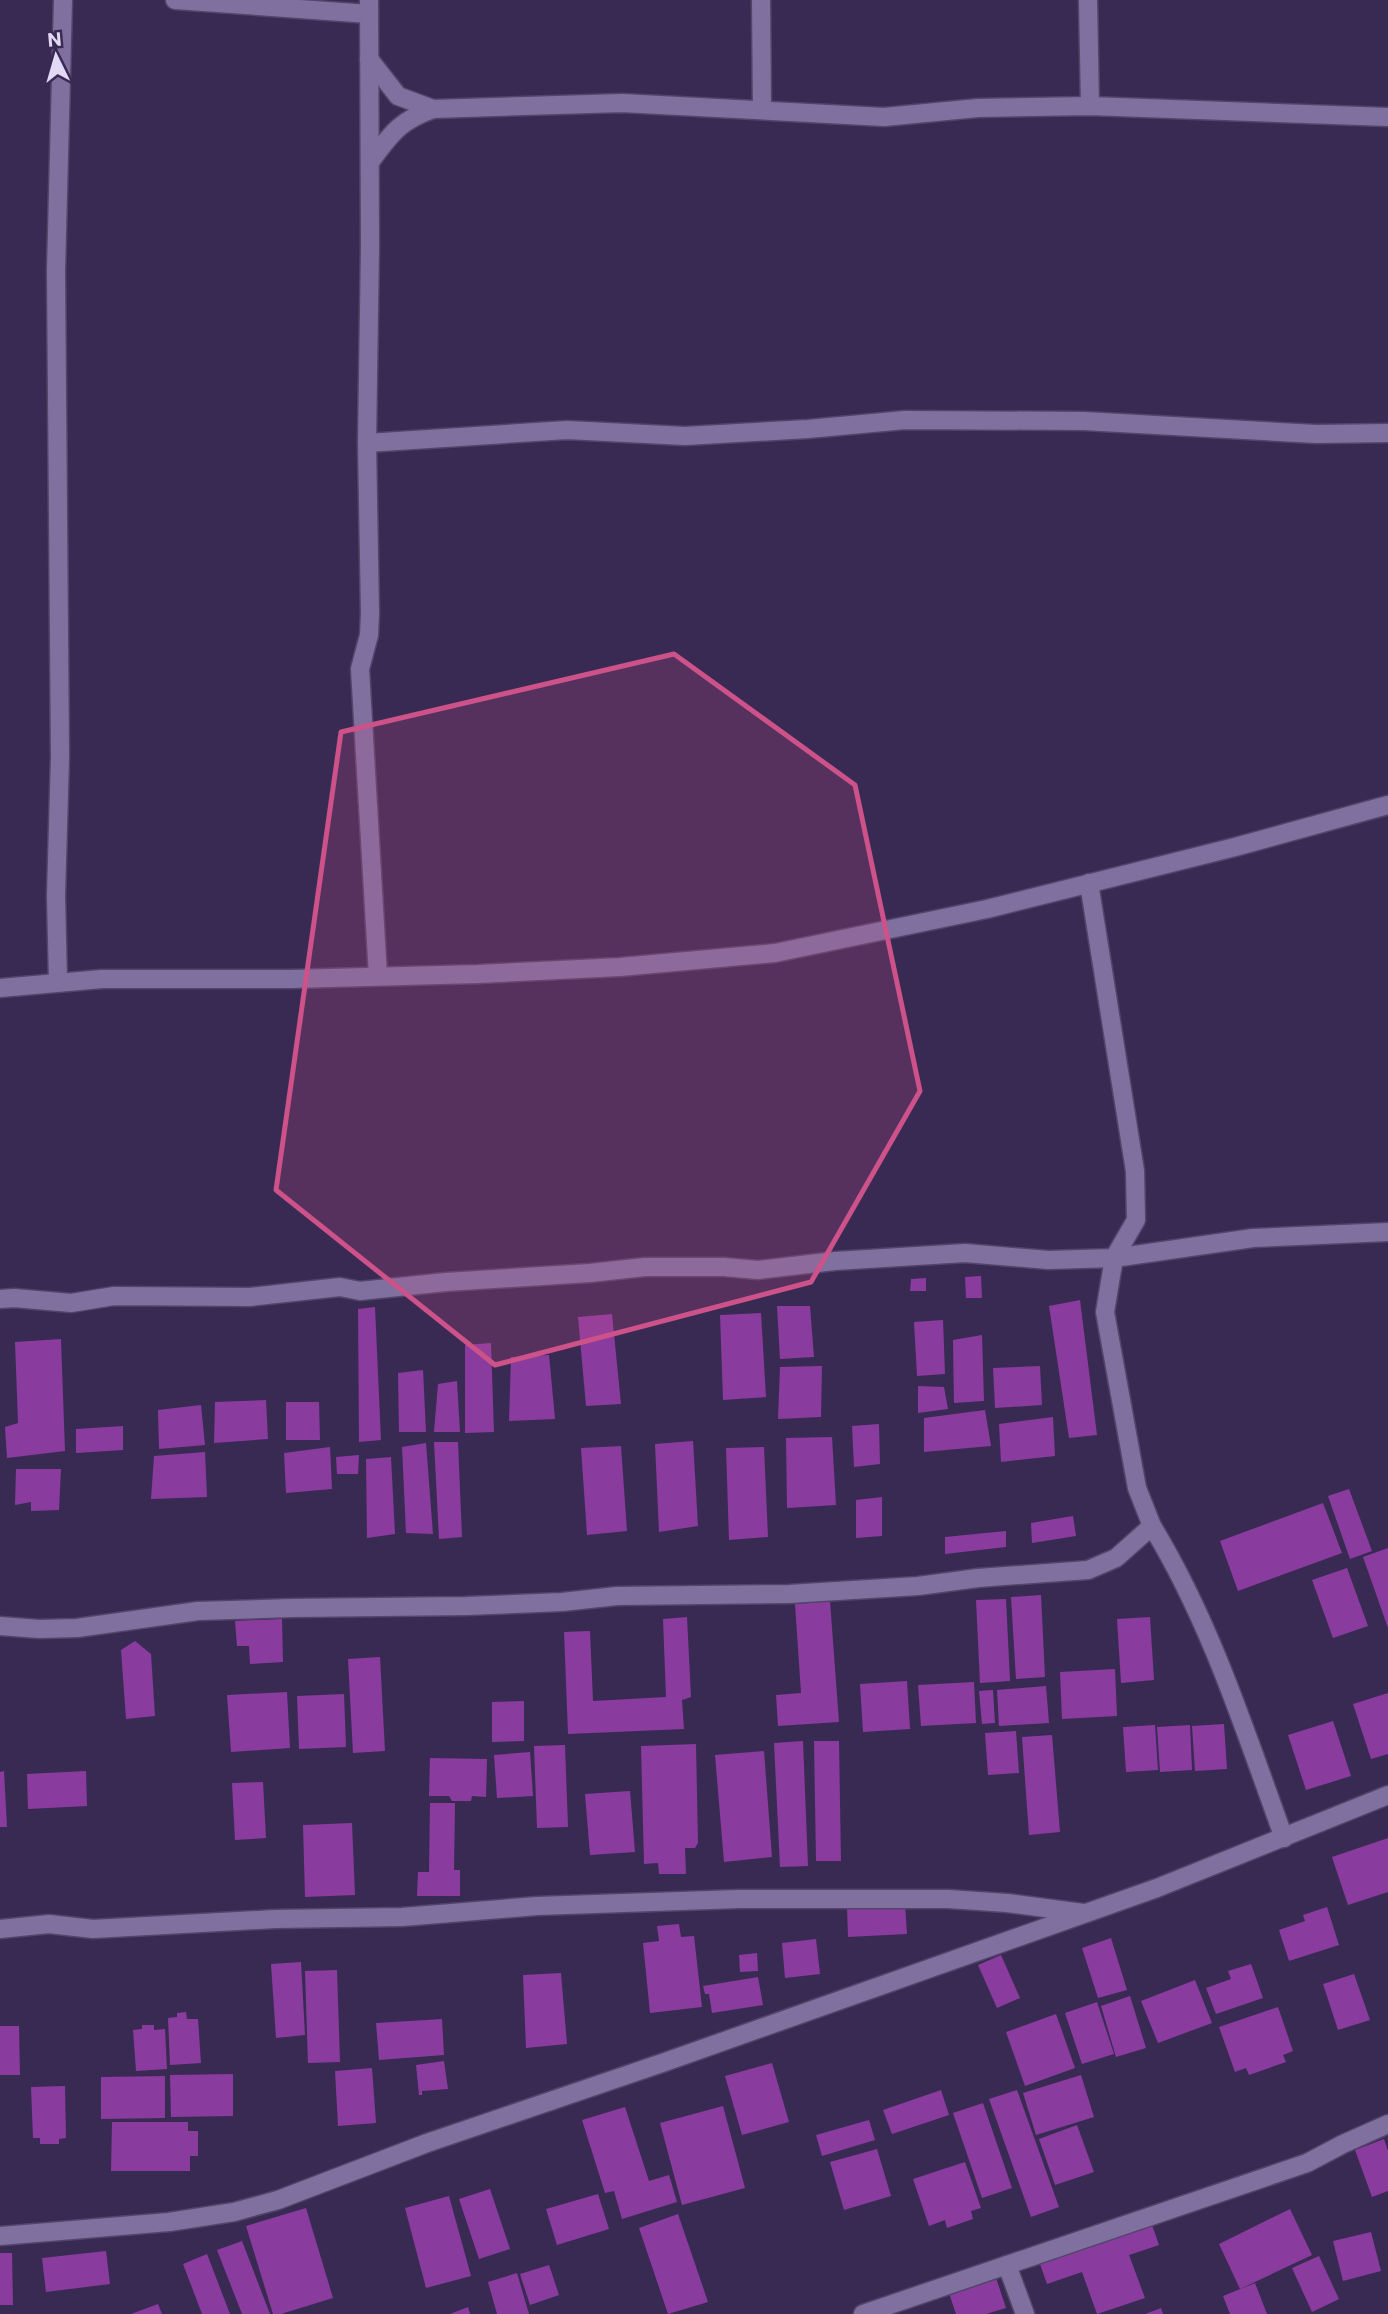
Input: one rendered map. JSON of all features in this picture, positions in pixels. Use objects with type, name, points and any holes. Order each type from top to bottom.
[{"type":"street","points":[[58,982],[56,896],[60,757],[56,271],[63,0]]},
{"type":"street","points":[[175,0],[369,7],[367,443],[370,624],[360,669],[378,976]]},
{"type":"street","points":[[761,0],[762,109]]},
{"type":"street","points":[[1088,0],[1090,106]]},
{"type":"street","points":[[369,59],[398,96],[433,108]]},
{"type":"street","points":[[370,162],[393,131],[409,117],[433,108],[622,103],[884,117],[978,108],[1090,106],[1388,117]]},
{"type":"street","points":[[367,443],[567,430],[685,436],[905,420],[1084,421],[1316,434],[1388,433]]},
{"type":"street","points":[[0,988],[102,979],[378,976],[620,967],[775,953],[987,909],[1388,805]]},
{"type":"street","points":[[1089,883],[1135,1171],[1136,1220],[1114,1258],[1105,1312],[1137,1488],[1152,1526],[1176,1566],[1219,1658],[1284,1838]]},
{"type":"street","points":[[0,1299],[71,1303],[114,1296],[250,1297],[340,1287],[360,1291],[645,1267],[758,1269],[965,1253],[1048,1260],[1114,1258],[1253,1238],[1388,1232]]},
{"type":"street","points":[[0,1626],[77,1628],[198,1611],[466,1606],[562,1602],[617,1596],[789,1594],[918,1586],[978,1578],[1088,1570],[1116,1558],[1152,1526]]},
{"type":"street","points":[[0,2236],[169,2222],[234,2212],[278,2200],[427,2143],[1087,1913],[1388,1796]]},
{"type":"street","points":[[0,1929],[49,1924],[93,1928],[275,1919],[402,1917],[537,1906],[739,1899],[948,1899],[1087,1913]]},
{"type":"street","points":[[863,2314],[1307,2163],[1388,2124]]},
{"type":"street","points":[[1007,2265],[1026,2314]]},
{"type":"highlighted area","points":[[674,654],[855,785],[920,1091],[811,1282],[495,1365],[276,1190],[299,1012],[341,732]]},
{"type":"building","points":[[981,1276],[982,1298],[966,1298],[965,1277]]},
{"type":"building","points":[[926,1278],[926,1291],[910,1291],[911,1279]]},
{"type":"building","points":[[1080,1300],[1097,1435],[1069,1438],[1049,1306]]},
{"type":"building","points":[[777,1306],[810,1306],[814,1357],[780,1359]]},
{"type":"building","points":[[375,1307],[381,1440],[359,1442],[358,1309]]},
{"type":"building","points":[[761,1313],[766,1397],[723,1400],[720,1315]]},
{"type":"building","points":[[612,1314],[621,1404],[586,1406],[578,1317]]},
{"type":"building","points":[[943,1320],[945,1374],[917,1376],[914,1322]]},
{"type":"building","points":[[982,1335],[984,1401],[954,1403],[953,1340]]},
{"type":"building","points":[[61,1339],[65,1451],[7,1458],[5,1427],[18,1423],[15,1342]]},
{"type":"building","points":[[491,1343],[494,1432],[465,1433],[465,1345]]},
{"type":"building","points":[[549,1355],[555,1419],[509,1421],[511,1357]]},
{"type":"building","points":[[822,1366],[821,1417],[778,1419],[780,1367]]},
{"type":"building","points":[[1040,1366],[1042,1405],[995,1408],[993,1368]]},
{"type":"building","points":[[423,1370],[426,1432],[399,1432],[398,1373]]},
{"type":"building","points":[[457,1381],[460,1432],[434,1432],[438,1384]]},
{"type":"building","points":[[918,1386],[944,1387],[948,1409],[918,1413]]},
{"type":"building","points":[[266,1400],[268,1439],[214,1443],[215,1402]]},
{"type":"building","points":[[286,1402],[319,1402],[320,1440],[286,1440]]},
{"type":"building","points":[[201,1405],[205,1445],[159,1449],[158,1410]]},
{"type":"building","points":[[985,1410],[991,1446],[924,1452],[924,1418]]},
{"type":"building","points":[[1053,1417],[1055,1456],[1001,1462],[999,1424]]},
{"type":"building","points":[[879,1424],[880,1464],[854,1467],[852,1426]]},
{"type":"building","points":[[123,1426],[123,1450],[76,1453],[76,1429]]},
{"type":"building","points":[[832,1437],[836,1505],[787,1508],[786,1438]]},
{"type":"building","points":[[693,1441],[698,1526],[659,1532],[655,1444]]},
{"type":"building","points":[[434,1442],[458,1442],[462,1537],[439,1539]]},
{"type":"building","points":[[426,1443],[433,1534],[406,1533],[402,1447]]},
{"type":"building","points":[[621,1446],[627,1531],[587,1535],[581,1448]]},
{"type":"building","points":[[330,1447],[332,1489],[286,1493],[284,1453]]},
{"type":"building","points":[[764,1447],[768,1537],[729,1540],[726,1448]]},
{"type":"building","points":[[205,1452],[207,1497],[151,1499],[154,1456]]},
{"type":"building","points":[[359,1455],[358,1474],[337,1474],[336,1457]]},
{"type":"building","points":[[391,1457],[395,1534],[367,1538],[366,1459]]},
{"type":"building","points":[[16,1469],[61,1469],[59,1510],[31,1511],[31,1502],[15,1505]]},
{"type":"building","points":[[1349,1489],[1372,1551],[1350,1559],[1328,1496]]},
{"type":"building","points":[[882,1497],[882,1536],[856,1538],[856,1500]]},
{"type":"building","points":[[1323,1503],[1342,1553],[1238,1591],[1220,1541]]},
{"type":"building","points":[[1073,1516],[1076,1536],[1032,1543],[1031,1523]]},
{"type":"building","points":[[1006,1531],[1006,1547],[945,1554],[945,1537]]},
{"type":"building","points":[[1388,1548],[1388,1628],[1363,1557]]},
{"type":"building","points":[[1347,1568],[1368,1626],[1333,1638],[1312,1580]]},
{"type":"building","points":[[1041,1595],[1045,1677],[1016,1679],[1011,1597]]},
{"type":"building","points":[[1006,1599],[1010,1681],[980,1683],[976,1600]]},
{"type":"building","points":[[830,1601],[839,1722],[778,1726],[776,1695],[801,1693],[795,1604]]},
{"type":"building","points":[[687,1617],[691,1697],[682,1700],[684,1729],[568,1734],[564,1632],[590,1631],[593,1701],[666,1697],[663,1619]]},
{"type":"building","points":[[1150,1617],[1154,1680],[1121,1683],[1117,1619]]},
{"type":"building","points":[[282,1619],[283,1662],[250,1664],[249,1646],[237,1646],[235,1621]]},
{"type":"building","points":[[135,1641],[151,1654],[155,1716],[126,1719],[121,1650]]},
{"type":"building","points":[[380,1657],[385,1751],[353,1753],[348,1659]]},
{"type":"building","points":[[1115,1669],[1117,1716],[1062,1719],[1060,1672]]},
{"type":"building","points":[[907,1681],[910,1729],[863,1732],[860,1684]]},
{"type":"building","points":[[974,1682],[976,1723],[921,1726],[918,1685]]},
{"type":"building","points":[[1046,1686],[1049,1723],[999,1726],[997,1690]]},
{"type":"building","points":[[993,1690],[995,1723],[982,1724],[979,1691]]},
{"type":"building","points":[[287,1692],[290,1748],[231,1752],[227,1695]]},
{"type":"building","points":[[1388,1693],[1388,1754],[1371,1759],[1353,1704]]},
{"type":"building","points":[[344,1694],[346,1747],[299,1749],[297,1696]]},
{"type":"building","points":[[524,1701],[524,1741],[492,1742],[492,1702]]},
{"type":"building","points":[[1333,1721],[1351,1776],[1306,1790],[1288,1735]]},
{"type":"building","points":[[1224,1724],[1227,1769],[1195,1771],[1192,1726]]},
{"type":"building","points":[[1155,1725],[1158,1770],[1126,1772],[1123,1727]]},
{"type":"building","points":[[1190,1725],[1192,1770],[1160,1772],[1157,1727]]},
{"type":"building","points":[[1016,1731],[1019,1773],[988,1775],[985,1733]]},
{"type":"building","points":[[1052,1735],[1060,1832],[1029,1835],[1022,1737]]},
{"type":"building","points":[[803,1741],[808,1866],[780,1867],[774,1743]]},
{"type":"building","points":[[814,1741],[839,1741],[841,1861],[816,1861]]},
{"type":"building","points":[[696,1744],[698,1843],[695,1848],[685,1848],[686,1874],[659,1874],[658,1863],[644,1864],[641,1746]]},
{"type":"building","points":[[565,1745],[568,1827],[537,1828],[534,1746]]},
{"type":"building","points":[[764,1751],[772,1857],[724,1862],[715,1755]]},
{"type":"building","points":[[530,1752],[533,1796],[497,1798],[494,1755]]},
{"type":"building","points":[[430,1758],[487,1759],[486,1797],[472,1796],[471,1801],[452,1801],[449,1796],[429,1796]]},
{"type":"building","points":[[4,1771],[7,1827],[0,1827],[0,1772]]},
{"type":"building","points":[[86,1771],[87,1806],[28,1809],[27,1774]]},
{"type":"building","points":[[263,1782],[266,1838],[235,1840],[232,1783]]},
{"type":"building","points":[[630,1791],[635,1852],[590,1855],[585,1794]]},
{"type":"building","points":[[430,1803],[455,1803],[454,1870],[460,1870],[460,1896],[417,1896],[418,1872],[429,1872]]},
{"type":"building","points":[[352,1823],[355,1895],[305,1897],[303,1825]]},
{"type":"building","points":[[1388,1838],[1388,1892],[1348,1905],[1332,1857]]},
{"type":"building","points":[[905,1904],[907,1934],[848,1937],[847,1907]]},
{"type":"building","points":[[1327,1907],[1339,1945],[1289,1961],[1279,1930],[1305,1921],[1303,1915]]},
{"type":"building","points":[[679,1924],[681,1937],[694,1936],[702,2007],[650,2013],[643,1943],[659,1941],[657,1926]]},
{"type":"building","points":[[1111,1938],[1127,1990],[1098,1998],[1082,1948]]},
{"type":"building","points":[[816,1939],[820,1974],[785,1978],[782,1943]]},
{"type":"building","points":[[757,1953],[758,1971],[740,1972],[739,1955]]},
{"type":"building","points":[[1001,1955],[1020,1998],[997,2008],[978,1965]]},
{"type":"building","points":[[301,1962],[305,2035],[276,2038],[271,1964]]},
{"type":"building","points":[[1251,1964],[1263,1998],[1216,2014],[1206,1988],[1231,1979],[1228,1971]]},
{"type":"building","points":[[337,1970],[340,2062],[308,2063],[305,1971]]},
{"type":"building","points":[[561,1973],[567,2044],[526,2048],[523,1975]]},
{"type":"building","points":[[1354,1974],[1370,2020],[1338,2030],[1323,1984]]},
{"type":"building","points":[[758,1977],[763,2005],[712,2013],[709,1994],[705,1994],[703,1986]]},
{"type":"building","points":[[1195,1980],[1212,2023],[1158,2043],[1141,2001]]},
{"type":"building","points":[[1130,1996],[1146,2048],[1116,2057],[1101,2006]]},
{"type":"building","points":[[1097,2002],[1114,2054],[1082,2064],[1065,2013]]},
{"type":"building","points":[[1278,2007],[1293,2051],[1283,2055],[1286,2062],[1249,2075],[1246,2068],[1235,2072],[1219,2027]]},
{"type":"building","points":[[186,2012],[187,2019],[198,2019],[201,2063],[170,2065],[168,2018]]},
{"type":"building","points":[[1056,2014],[1075,2068],[1025,2086],[1006,2032]]},
{"type":"building","points":[[442,2019],[444,2055],[379,2060],[376,2023]]},
{"type":"building","points":[[142,2025],[154,2025],[154,2030],[165,2029],[167,2069],[136,2071],[133,2030],[142,2029]]},
{"type":"building","points":[[0,2026],[19,2026],[20,2075],[0,2075]]},
{"type":"building","points":[[444,2061],[448,2089],[422,2091],[422,2095],[419,2095],[416,2065]]},
{"type":"building","points":[[772,2063],[789,2122],[742,2135],[725,2076]]},
{"type":"building","points":[[372,2068],[376,2123],[338,2126],[335,2071]]},
{"type":"building","points":[[233,2074],[233,2116],[171,2117],[170,2075]]},
{"type":"building","points":[[1081,2075],[1094,2117],[1036,2135],[1023,2093]]},
{"type":"building","points":[[165,2076],[165,2118],[101,2119],[101,2077]]},
{"type":"building","points":[[65,2086],[66,2138],[59,2139],[59,2144],[40,2144],[40,2138],[33,2138],[31,2087]]},
{"type":"building","points":[[941,2090],[949,2115],[892,2134],[883,2110]]},
{"type":"building","points":[[1017,2090],[1059,2207],[1031,2217],[989,2099]]},
{"type":"building","points":[[983,2103],[1012,2188],[982,2198],[953,2113]]},
{"type":"building","points":[[723,2106],[745,2188],[682,2205],[660,2123]]},
{"type":"building","points":[[625,2107],[649,2181],[669,2175],[677,2202],[622,2219],[614,2191],[605,2193],[582,2120]]},
{"type":"building","points":[[869,2120],[875,2140],[822,2156],[816,2135]]},
{"type":"building","points":[[112,2122],[188,2122],[188,2131],[198,2131],[198,2156],[190,2156],[190,2171],[111,2171]]},
{"type":"building","points":[[1077,2125],[1094,2172],[1055,2185],[1039,2139]]},
{"type":"building","points":[[1384,2139],[1388,2151],[1388,2191],[1372,2197],[1355,2150]]},
{"type":"building","points":[[877,2149],[891,2196],[844,2210],[830,2162]]},
{"type":"building","points":[[965,2162],[981,2208],[971,2211],[973,2219],[947,2228],[945,2220],[929,2226],[913,2179]]},
{"type":"building","points":[[490,2189],[510,2249],[479,2259],[459,2199]]},
{"type":"building","points":[[598,2194],[609,2229],[557,2245],[546,2209]]},
{"type":"building","points":[[449,2196],[471,2276],[426,2288],[405,2208]]},
{"type":"building","points":[[306,2208],[333,2298],[273,2314],[246,2226]]},
{"type":"building","points":[[1290,2209],[1312,2255],[1240,2289],[1219,2244]]},
{"type":"building","points":[[678,2214],[708,2302],[668,2314],[639,2228]]},
{"type":"building","points":[[1152,2225],[1159,2245],[1129,2255],[1145,2298],[1097,2314],[1082,2272],[1047,2284],[1040,2264]]},
{"type":"building","points":[[1371,2232],[1381,2271],[1343,2281],[1333,2241]]},
{"type":"building","points":[[242,2241],[270,2314],[242,2314],[217,2250]]},
{"type":"building","points":[[106,2251],[110,2284],[46,2292],[42,2258]]},
{"type":"building","points":[[0,2253],[12,2253],[13,2305],[0,2305]]},
{"type":"building","points":[[207,2254],[230,2314],[202,2314],[183,2264]]},
{"type":"building","points":[[1319,2256],[1339,2299],[1312,2312],[1292,2268]]},
{"type":"building","points":[[549,2265],[559,2295],[530,2305],[520,2274]]},
{"type":"building","points":[[517,2273],[529,2314],[497,2314],[488,2282]]},
{"type":"building","points":[[995,2275],[1006,2308],[986,2314],[956,2314],[948,2290]]},
{"type":"building","points":[[1255,2283],[1267,2314],[1230,2314],[1223,2296]]},
{"type":"building","points":[[158,2304],[162,2314],[131,2314]]},
{"type":"building","points":[[468,2307],[470,2314],[450,2314]]},
{"type":"building","points":[[1161,2308],[1163,2314],[1145,2314]]}]
